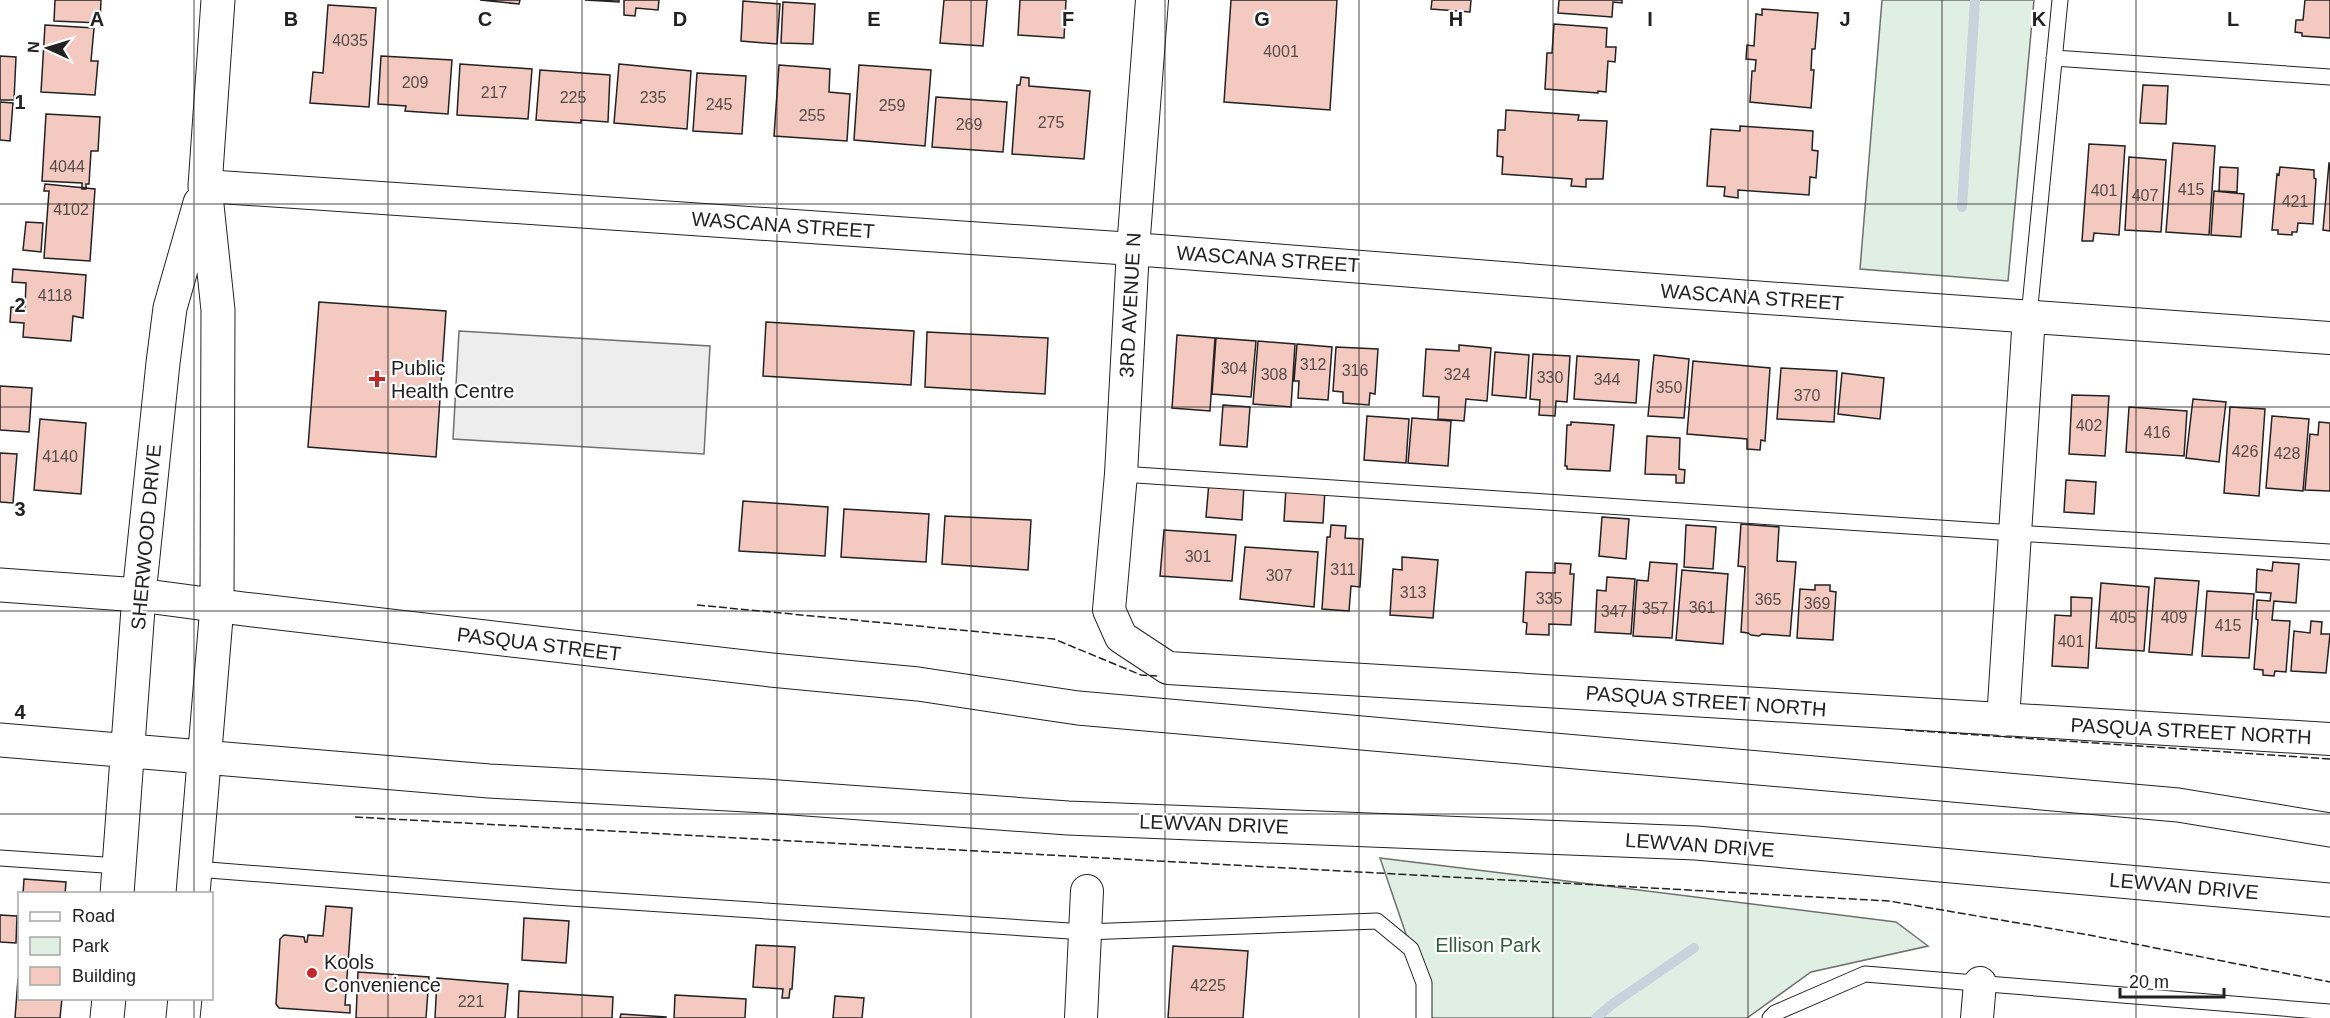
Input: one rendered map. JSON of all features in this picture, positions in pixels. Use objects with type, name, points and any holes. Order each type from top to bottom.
[{"type":"main road","name":"SHERWOOD DRIVE","points":[[195,881],[217,606],[218,310],[205,186],[218,0]]},
{"type":"main road","name":"SHERWOOD DRIVE","points":[[118,880],[139,595],[170,308],[205,186]]},
{"type":"main road","name":"PASQUA STREET","points":[[0,585],[139,595],[771,670],[918,684],[1078,708],[2178,805],[2330,830]]},
{"type":"main road","points":[[0,740],[204,758]]},
{"type":"main road","name":"LEWVAN DRIVE","points":[[204,758],[489,781],[777,797],[1068,818],[1695,843],[2330,900]]},
{"type":"main road","points":[[107,1018],[109,1000]]},
{"type":"main road","points":[[183,1018],[185,1000]]},
{"type":"street","name":"3RD AVENUE N","points":[[1109,610],[1121,474],[1133,249],[1152,0]]},
{"type":"street","name":"WASCANA STREET","points":[[205,186],[1133,249],[1668,291],[2330,338]]},
{"type":"street","points":[[2003,720],[2029,315]]},
{"type":"street","name":"PASQUA STREET NORTH","points":[[1109,610],[1121,637],[1168,668],[2330,739]]},
{"type":"street","points":[[1081,1018],[1087,891]]},
{"type":"street","points":[[1977,1018],[1980,983]]},
{"type":"lane","points":[[2029,315],[2060,0]]},
{"type":"lane","points":[[2054,58],[2330,77]]},
{"type":"lane","points":[[1121,474],[2330,552]]},
{"type":"lane","points":[[0,858],[118,880]]},
{"type":"lane","points":[[195,881],[555,897],[1085,932],[1377,921],[1411,949],[1424,983],[1424,1018]]},
{"type":"lane","points":[[1770,1018],[1775,1013],[1864,974],[2330,1012]]},
{"type":"green space","points":[[1882,0],[2034,0],[2008,281],[1860,269]]},
{"type":"green space","name":"Ellison Park","points":[[1380,858],[1896,922],[1928,946],[1811,972],[1747,1018],[1424,1018],[1411,949]]},
{"type":"shaded area","points":[[459,331],[710,346],[704,454],[453,439]]},
{"type":"building","points":[[55,0],[101,0],[100,23],[54,21]]},
{"type":"building","points":[[480,0],[520,0],[519,4]]},
{"type":"building","points":[[585,0],[619,0],[619,2]]},
{"type":"building","points":[[624,0],[659,0],[658,10],[636,8],[635,16],[624,15]]},
{"type":"building","points":[[944,0],[987,0],[983,46],[940,43]]},
{"type":"building","points":[[1020,0],[1066,0],[1064,38],[1018,35]]},
{"type":"building","points":[[1231,0],[1337,0],[1330,110],[1224,102]]},
{"type":"building","points":[[1432,0],[1471,0],[1470,12],[1431,9]]},
{"type":"building","points":[[1559,0],[1622,0],[1622,3],[1613,2],[1612,17],[1558,13]]},
{"type":"building","points":[[2305,0],[2330,0],[2330,38],[2302,36],[2302,33],[2295,32],[2296,20],[2303,20]]},
{"type":"building","points":[[743,1],[780,4],[777,44],[741,41]]},
{"type":"building","points":[[783,2],[815,4],[813,44],[781,43]]},
{"type":"building","points":[[328,5],[376,8],[369,107],[310,103],[313,72],[323,73]]},
{"type":"building","points":[[1762,9],[1818,13],[1815,49],[1812,49],[1811,70],[1814,70],[1811,108],[1750,102],[1752,71],[1755,71],[1756,60],[1746,59],[1747,45],[1754,46],[1756,14],[1762,15]]},
{"type":"building","points":[[1554,24],[1607,28],[1606,47],[1616,47],[1615,62],[1608,61],[1606,92],[1545,89],[1547,53],[1552,53]]},
{"type":"building","points":[[45,25],[94,28],[91,61],[98,61],[95,95],[41,92]]},
{"type":"building","points":[[0,56],[16,57],[14,100],[0,100]]},
{"type":"building","points":[[381,56],[452,60],[448,114],[405,111],[406,106],[378,104]]},
{"type":"building","points":[[460,64],[532,69],[528,119],[457,115]]},
{"type":"building","points":[[619,64],[691,71],[687,129],[614,123]]},
{"type":"building","points":[[779,65],[830,69],[829,92],[850,94],[847,141],[774,136]]},
{"type":"building","points":[[859,65],[931,70],[925,146],[854,140]]},
{"type":"building","points":[[540,70],[610,75],[608,122],[536,120]]},
{"type":"building","points":[[697,73],[746,76],[742,134],[693,131]]},
{"type":"building","points":[[1021,77],[1029,78],[1029,86],[1090,91],[1084,159],[1012,154],[1017,85],[1020,85]]},
{"type":"building","points":[[2143,85],[2168,86],[2166,124],[2140,123]]},
{"type":"building","points":[[936,97],[1007,102],[1003,152],[932,147]]},
{"type":"building","points":[[0,102],[13,103],[10,141],[0,140]]},
{"type":"building","points":[[1506,110],[1579,115],[1578,120],[1607,121],[1603,179],[1586,179],[1586,187],[1571,186],[1572,179],[1502,174],[1503,157],[1497,156],[1498,130],[1505,130]]},
{"type":"building","points":[[46,114],[100,117],[98,151],[91,151],[89,184],[86,184],[86,189],[82,189],[82,183],[42,181]]},
{"type":"building","points":[[1740,126],[1813,131],[1812,150],[1818,151],[1816,178],[1810,177],[1809,195],[1738,190],[1738,198],[1724,196],[1725,187],[1707,186],[1711,129],[1740,131]]},
{"type":"building","points":[[2173,143],[2215,146],[2209,235],[2166,232]]},
{"type":"building","points":[[2089,144],[2125,146],[2119,235],[2094,233],[2093,241],[2082,241]]},
{"type":"building","points":[[2129,157],[2166,160],[2161,232],[2125,230]]},
{"type":"building","points":[[2330,163],[2330,231],[2323,230]]},
{"type":"building","points":[[2220,167],[2238,168],[2237,192],[2219,191]]},
{"type":"building","points":[[2280,167],[2314,170],[2316,179],[2313,224],[2298,223],[2297,232],[2292,232],[2292,235],[2278,234],[2278,230],[2272,230],[2277,174],[2279,175]]},
{"type":"building","points":[[45,184],[95,189],[90,261],[44,258],[49,191],[44,191]]},
{"type":"building","points":[[2214,191],[2244,194],[2241,237],[2211,235]]},
{"type":"building","points":[[26,222],[43,223],[41,252],[23,250]]},
{"type":"building","points":[[13,269],[86,275],[83,318],[73,316],[71,341],[23,337],[24,323],[10,322],[11,307],[25,308],[26,283],[12,282]]},
{"type":"building","name":"Public Health Centre","points":[[319,302],[446,311],[436,457],[308,447]]},
{"type":"building","points":[[766,322],[914,331],[911,385],[763,376]]},
{"type":"building","points":[[927,332],[1048,338],[1045,394],[925,387]]},
{"type":"building","points":[[1177,335],[1215,338],[1210,411],[1172,408]]},
{"type":"building","points":[[1216,338],[1256,341],[1251,397],[1212,394]]},
{"type":"building","points":[[1258,341],[1295,344],[1291,407],[1253,404]]},
{"type":"building","points":[[1297,344],[1332,347],[1328,400],[1298,398],[1299,381],[1294,381]]},
{"type":"building","points":[[1459,345],[1491,348],[1487,401],[1466,399],[1464,421],[1438,419],[1439,397],[1423,396],[1426,349],[1459,351]]},
{"type":"building","points":[[1336,347],[1378,349],[1375,394],[1370,393],[1369,405],[1343,403],[1343,392],[1333,391]]},
{"type":"building","points":[[1495,352],[1529,355],[1526,398],[1492,395]]},
{"type":"building","points":[[1533,354],[1570,356],[1567,402],[1556,401],[1555,416],[1539,415],[1540,400],[1530,399]]},
{"type":"building","points":[[1654,355],[1689,359],[1684,418],[1648,416]]},
{"type":"building","points":[[1577,356],[1639,360],[1636,403],[1574,399]]},
{"type":"building","points":[[1693,361],[1770,368],[1765,441],[1761,440],[1760,450],[1747,449],[1747,439],[1687,434]]},
{"type":"building","points":[[1781,368],[1837,371],[1834,422],[1777,419]]},
{"type":"building","points":[[1842,373],[1884,378],[1880,419],[1838,414]]},
{"type":"building","points":[[0,386],[32,388],[29,432],[0,430]]},
{"type":"building","points":[[2072,395],[2109,396],[2105,456],[2069,454]]},
{"type":"building","points":[[2193,399],[2226,402],[2219,462],[2186,458]]},
{"type":"building","points":[[1223,405],[1250,407],[1247,447],[1220,445]]},
{"type":"building","points":[[2129,407],[2187,411],[2184,456],[2126,452]]},
{"type":"building","points":[[2230,407],[2265,409],[2259,496],[2224,493]]},
{"type":"building","points":[[1367,416],[1409,419],[1406,463],[1364,460]]},
{"type":"building","points":[[2272,416],[2309,419],[2303,491],[2266,488]]},
{"type":"building","points":[[1412,418],[1451,421],[1448,466],[1408,463]]},
{"type":"building","points":[[40,419],[86,423],[81,494],[34,490]]},
{"type":"building","points":[[1571,422],[1614,425],[1610,471],[1567,469],[1565,466],[1567,425],[1571,425]]},
{"type":"building","points":[[2319,422],[2330,423],[2330,491],[2305,490],[2310,434],[2318,435]]},
{"type":"building","points":[[1647,436],[1680,438],[1679,469],[1685,470],[1684,483],[1676,483],[1676,475],[1645,474]]},
{"type":"building","points":[[0,453],[17,454],[13,503],[0,502]]},
{"type":"building","points":[[2066,480],[2096,482],[2094,514],[2064,512]]},
{"type":"building","points":[[1209,482],[1244,485],[1242,520],[1206,517]]},
{"type":"building","points":[[1286,488],[1325,490],[1323,523],[1284,521]]},
{"type":"building","points":[[743,501],[828,507],[825,556],[739,551]]},
{"type":"building","points":[[844,509],[929,514],[926,562],[841,557]]},
{"type":"building","points":[[945,516],[1031,520],[1028,570],[942,564]]},
{"type":"building","points":[[1602,517],[1629,519],[1626,559],[1599,556]]},
{"type":"building","points":[[1741,524],[1779,527],[1777,561],[1796,562],[1790,636],[1762,634],[1759,636],[1741,632],[1745,567],[1738,566]]},
{"type":"building","points":[[1331,525],[1346,526],[1345,538],[1363,539],[1360,587],[1351,586],[1349,611],[1322,609],[1327,537],[1330,537]]},
{"type":"building","points":[[1686,525],[1716,527],[1713,569],[1684,567]]},
{"type":"building","points":[[1164,530],[1236,535],[1232,581],[1160,576]]},
{"type":"building","points":[[1245,547],[1318,552],[1314,607],[1240,599]]},
{"type":"building","points":[[1402,557],[1438,560],[1433,618],[1390,615],[1393,569],[1402,570]]},
{"type":"building","points":[[1650,562],[1677,564],[1672,638],[1633,636],[1637,580],[1648,581]]},
{"type":"building","points":[[2273,562],[2299,564],[2296,603],[2274,601],[2272,620],[2290,621],[2286,672],[2275,671],[2274,676],[2263,675],[2263,670],[2254,669],[2258,620],[2256,619],[2257,600],[2270,601],[2271,593],[2256,592],[2257,569],[2272,571]]},
{"type":"building","points":[[1555,563],[1571,564],[1570,574],[1574,574],[1571,625],[1549,624],[1549,635],[1526,634],[1527,623],[1523,622],[1526,572],[1555,573]]},
{"type":"building","points":[[1682,570],[1728,574],[1723,644],[1676,640]]},
{"type":"building","points":[[1607,577],[1635,579],[1631,634],[1595,632],[1597,590],[1606,591]]},
{"type":"building","points":[[2155,578],[2199,581],[2192,655],[2149,652]]},
{"type":"building","points":[[2101,583],[2149,587],[2144,651],[2096,648]]},
{"type":"building","points":[[1815,585],[1830,585],[1830,591],[1836,592],[1833,640],[1797,638],[1800,589],[1815,590]]},
{"type":"building","points":[[2207,591],[2254,594],[2249,658],[2202,656]]},
{"type":"building","points":[[2071,597],[2092,598],[2088,668],[2052,666],[2055,615],[2071,616]]},
{"type":"building","points":[[2311,621],[2322,622],[2321,634],[2330,634],[2326,673],[2291,671],[2294,631],[2310,633]]},
{"type":"building","points":[[24,879],[66,882],[65,892],[23,892]]},
{"type":"building","name":"Kools Convenience","points":[[326,906],[352,908],[345,1005],[350,1005],[350,1013],[279,1008],[276,1004],[280,939],[284,935],[304,937],[307,942],[308,935],[323,936]]},
{"type":"building","points":[[0,915],[17,916],[16,943],[0,942]]},
{"type":"building","points":[[524,918],[569,921],[566,963],[522,960]]},
{"type":"building","points":[[756,945],[795,947],[792,989],[790,989],[789,998],[782,998],[783,989],[753,987]]},
{"type":"building","points":[[1173,946],[1248,951],[1243,1018],[1168,1018]]},
{"type":"building","points":[[358,972],[429,977],[426,1018],[356,1018]]},
{"type":"building","points":[[437,978],[508,984],[505,1018],[435,1018]]},
{"type":"building","points":[[18,979],[18,1000],[62,1000],[60,1018],[15,1018]]},
{"type":"building","points":[[519,991],[613,997],[612,1018],[518,1018]]},
{"type":"building","points":[[675,995],[746,999],[745,1018],[674,1018]]},
{"type":"building","points":[[835,996],[864,998],[862,1018],[833,1018]]},
{"type":"building","points":[[621,1014],[666,1017],[666,1018],[620,1018]]},
{"type":"waterway","points":[[1962,207],[1975,0]]},
{"type":"waterway","points":[[1596,1018],[1611,1005],[1694,948]]},
{"type":"fence","points":[[697,605],[1054,639],[1141,675],[1157,676]]},
{"type":"fence","points":[[1905,730],[2330,759]]},
{"type":"fence","points":[[355,817],[1889,901],[2089,935],[2330,982]]},
{"type":"place","name":"Public Health Centre","points":[[377,379]]},
{"type":"place","name":"Kools Convenience","points":[[312,973]]}]
